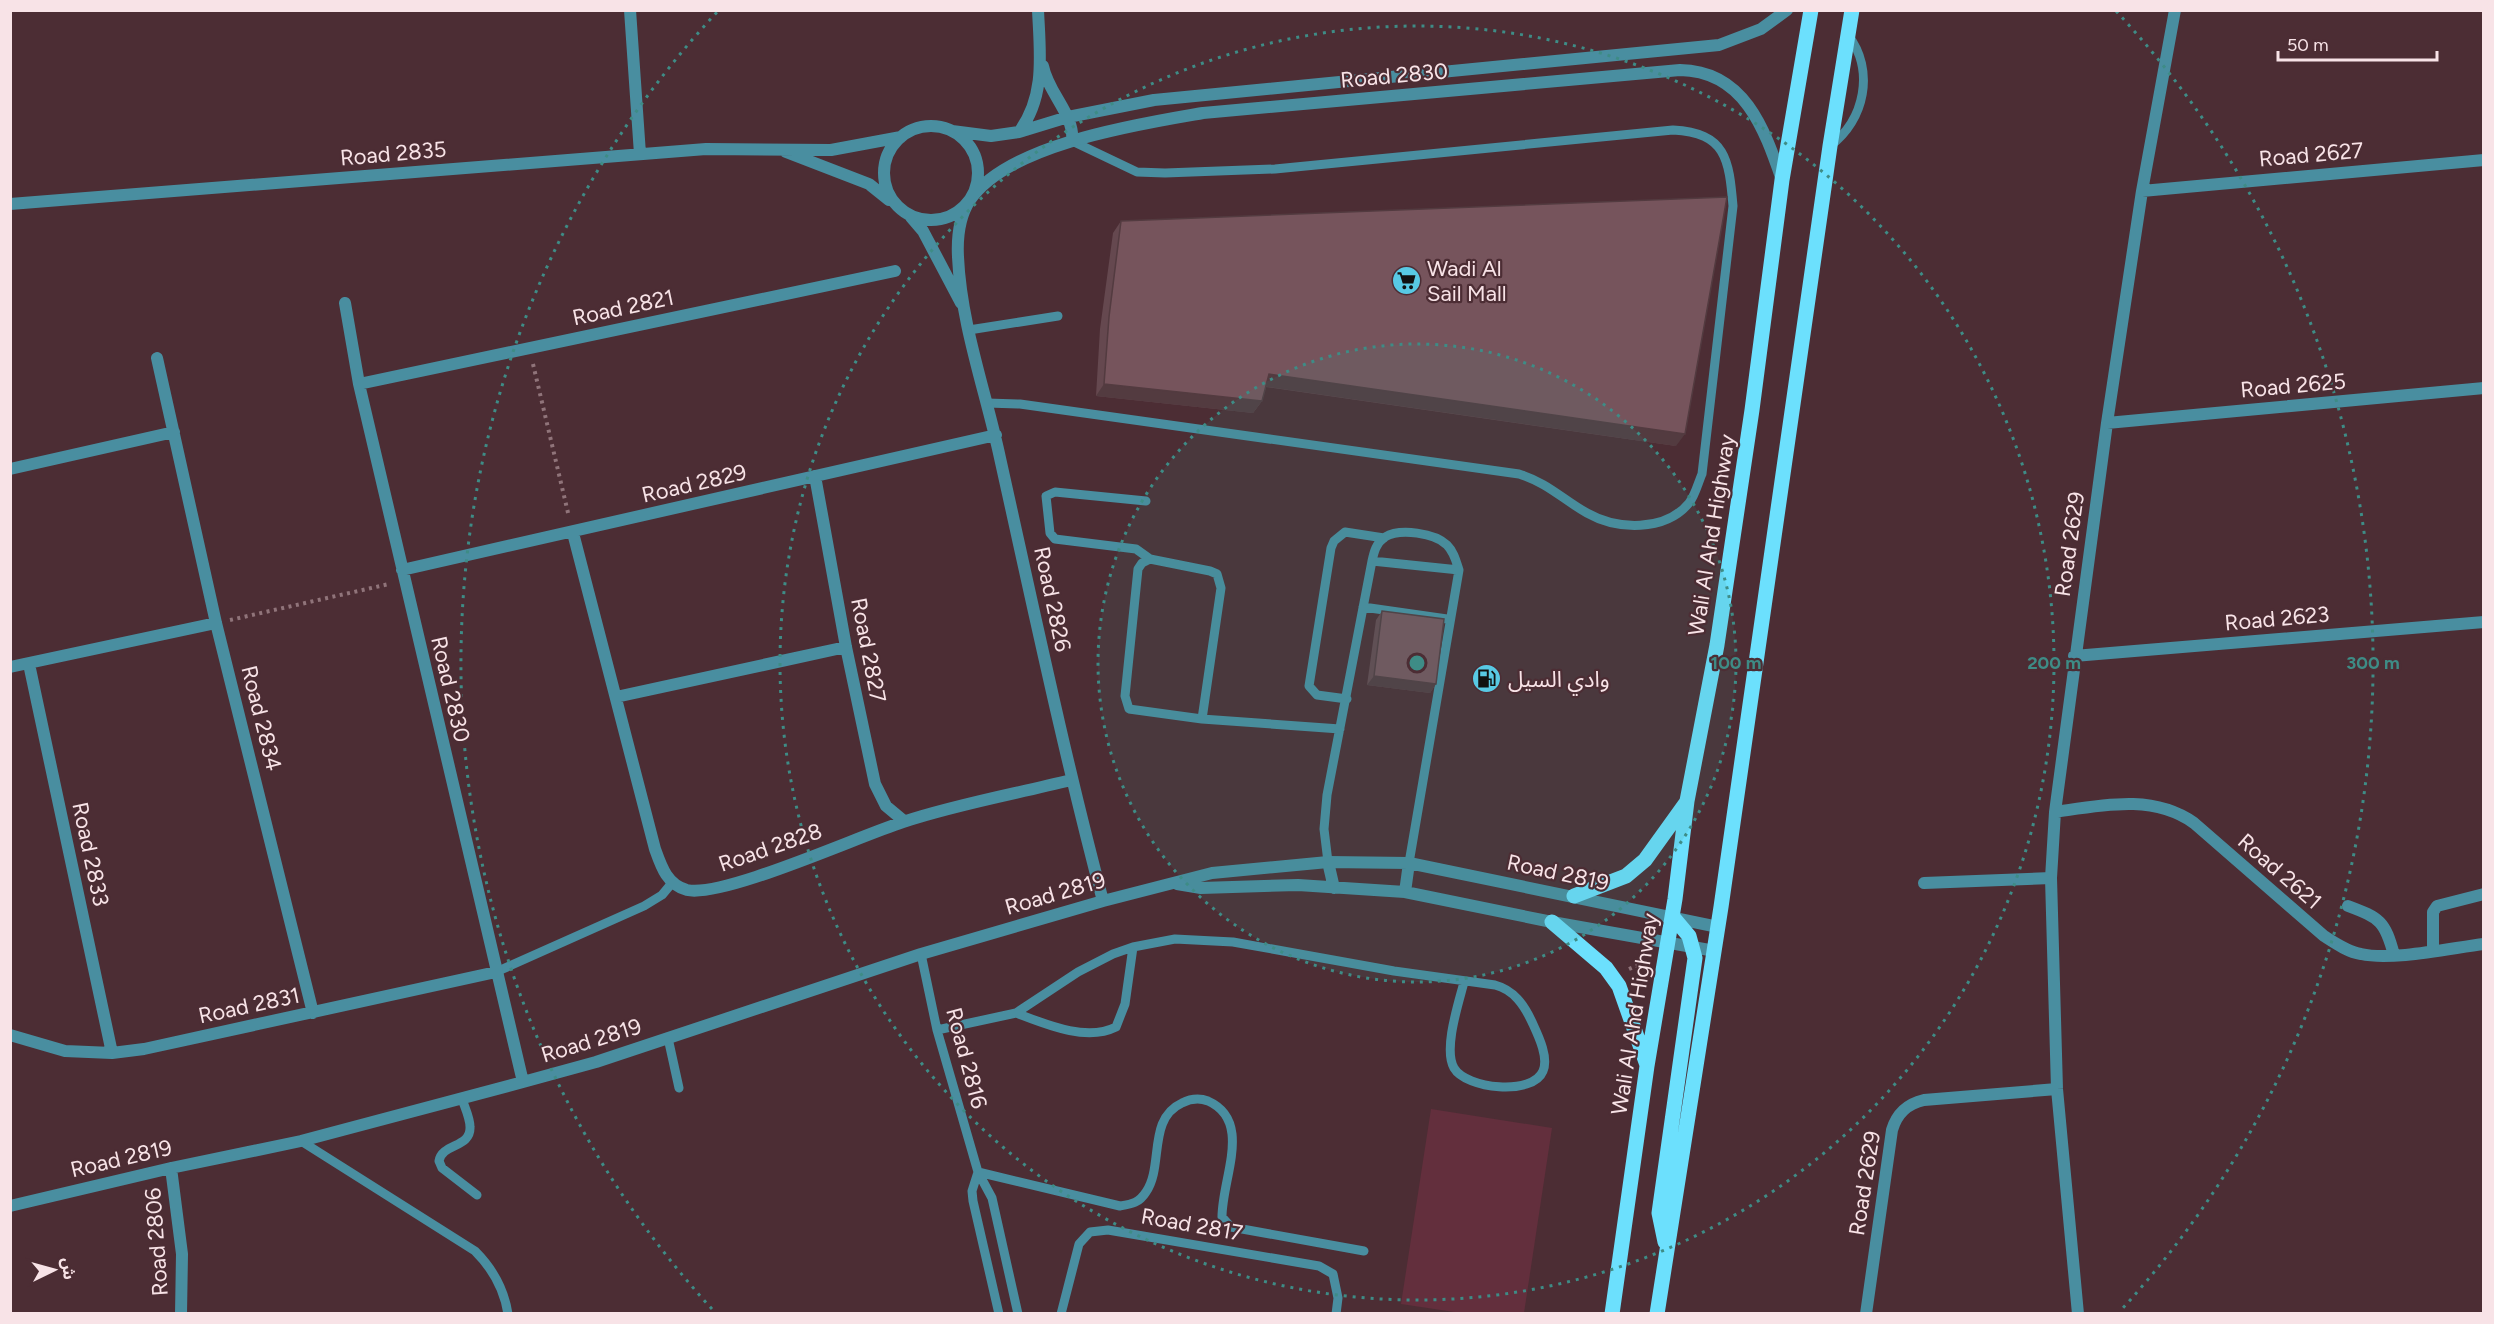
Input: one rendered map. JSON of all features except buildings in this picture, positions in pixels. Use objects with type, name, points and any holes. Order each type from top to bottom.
[{"type":"main road","name":"Wali Al Ahd Highway","points":[[1612,1314],[1647,1066],[1673,917],[1687,801],[1721,622],[1782,180],[1811,10]]},
{"type":"main road","points":[[1657,1314],[1715,951],[1830,146],[1852,10]]},
{"type":"main road","points":[[1574,896],[1610,884],[1636,868],[1645,860],[1687,801]]},
{"type":"main road","points":[[1667,1247],[1659,1213],[1694,968],[1694,947],[1682,925],[1673,917]]},
{"type":"main road","points":[[1552,922],[1605,968],[1619,986],[1647,1066]]},
{"type":"street","points":[[630,10],[640,154]]},
{"type":"street","points":[[1019,132],[1031,117],[1037,102],[1040,56],[1038,10]]},
{"type":"street","name":"Road 2830","points":[[952,131],[991,135],[1019,132],[1068,117],[1154,100],[1719,45],[1761,29],[1787,10]]},
{"type":"street","name":"Road 2629","points":[[2078,1314],[2057,1089],[2051,878],[2055,812],[2074,656],[2107,423],[2142,190],[2175,10]]},
{"type":"street","points":[[1040,56],[1050,89],[1068,117],[1073,133],[1072,141]]},
{"type":"street","name":"Road 2830","points":[[970,200],[1004,168],[1072,141],[1135,124],[1203,114],[1700,71],[1734,87],[1754,114],[1770,145],[1782,180]]},
{"type":"street","points":[[925,126],[952,131],[963,138],[976,161],[976,188],[970,200],[949,217],[930,220],[910,216],[899,208],[885,185],[886,159],[901,137],[925,126]]},
{"type":"street","name":"Road 2835","points":[[10,204],[706,149],[831,150],[901,137]]},
{"type":"street","name":"Road 2835","points":[[780,149],[869,184],[899,208]]},
{"type":"street","name":"Road 2627","points":[[2142,190],[2484,160]]},
{"type":"street","name":"Road 2826","points":[[970,200],[959,225],[958,257],[964,306],[996,435],[1071,780],[1102,901]]},
{"type":"street","name":"Road 2826","points":[[910,216],[923,231],[955,295],[964,306]]},
{"type":"street","name":"Road 2821","points":[[359,384],[895,271]]},
{"type":"street","name":"Road 2830","points":[[345,303],[359,384],[523,1082]]},
{"type":"street","name":"Road 2834","points":[[157,357],[216,624],[314,1013]]},
{"type":"street","name":"Road 2625","points":[[2107,423],[2484,388]]},
{"type":"street","points":[[10,470],[174,432]]},
{"type":"street","name":"Road 2829","points":[[403,575],[573,533],[996,435]]},
{"type":"street","name":"Road 2827","points":[[815,476],[846,647],[875,784],[886,806],[904,821]]},
{"type":"street","points":[[573,533],[655,849],[661,867],[672,883]]},
{"type":"street","name":"Road 2623","points":[[2074,656],[2484,622]]},
{"type":"street","points":[[10,668],[216,624]]},
{"type":"street","points":[[616,697],[846,647]]},
{"type":"street","name":"Road 2833","points":[[29,664],[112,1053]]},
{"type":"street","name":"Road 2828","points":[[672,883],[687,890],[730,885],[904,821],[1071,780]]},
{"type":"street","name":"Road 2621","points":[[2055,812],[2152,804],[2177,811],[2194,823],[2281,901],[2339,946],[2362,955],[2394,955],[2484,944]]},
{"type":"street","points":[[1328,862],[1334,888]]},
{"type":"street","name":"Road 2819","points":[[10,1206],[171,1168],[301,1141],[462,1099],[668,1038],[921,954],[1102,901],[1212,873],[1328,862],[1409,863],[1718,927]]},
{"type":"street","points":[[1405,892],[1409,863]]},
{"type":"street","points":[[1924,883],[2051,878]]},
{"type":"street","name":"Road 2819","points":[[1176,884],[1201,888],[1290,885],[1405,892],[1552,922],[1715,951]]},
{"type":"street","points":[[2433,950],[2433,912],[2437,906],[2484,894]]},
{"type":"street","points":[[2348,906],[2377,917],[2388,932],[2394,955]]},
{"type":"street","name":"Road 2831","points":[[10,1035],[64,1051],[112,1053],[144,1049],[496,972]]},
{"type":"street","name":"Road 2629","points":[[1866,1314],[1892,1130],[1900,1113],[1907,1107],[1924,1100],[2057,1089]]},
{"type":"street","name":"Road 2806","points":[[171,1168],[182,1254],[181,1314]]},
{"type":"lane","points":[[1830,146],[1854,120],[1864,81],[1861,56],[1848,35]]},
{"type":"lane","points":[[987,403],[1020,404],[1520,474],[1552,488],[1587,513],[1609,522],[1647,526],[1670,519],[1689,503],[1701,474],[1733,206],[1730,171],[1718,145],[1704,134],[1673,130],[1275,169],[1165,173],[1137,172],[1072,141]]},
{"type":"lane","points":[[969,330],[1058,316]]},
{"type":"lane","points":[[1146,501],[1055,492],[1046,496],[1050,533],[1055,539],[1136,549],[1150,559],[1217,574],[1221,588],[1202,719]]},
{"type":"lane","points":[[1347,699],[1317,695],[1310,686],[1331,548],[1334,541],[1345,532],[1384,538]]},
{"type":"lane","points":[[1328,862],[1325,812],[1372,561],[1375,548],[1384,538],[1397,533],[1435,537],[1447,545],[1455,556],[1459,570],[1409,863]]},
{"type":"lane","points":[[1150,559],[1142,563],[1138,569],[1126,703],[1129,709],[1202,719],[1341,729]]},
{"type":"lane","points":[[1372,561],[1459,570]]},
{"type":"lane","points":[[1364,607],[1452,620]]},
{"type":"lane","points":[[496,972],[644,906],[662,895],[672,883]]},
{"type":"lane","points":[[937,1030],[1016,1013],[1078,972],[1133,946],[1191,938],[1233,942],[1504,987],[1522,1004],[1541,1046],[1544,1070],[1535,1082],[1524,1086],[1489,1086],[1467,1081],[1454,1068],[1451,1048],[1464,981]]},
{"type":"lane","points":[[1016,1013],[1082,1032],[1104,1031],[1116,1027],[1125,1004],[1133,946]]},
{"type":"lane","name":"Road 2816","points":[[921,954],[937,1030],[978,1172],[992,1198],[1018,1314]]},
{"type":"lane","points":[[668,1038],[679,1088]]},
{"type":"lane","points":[[462,1099],[470,1124],[469,1135],[464,1141],[443,1151],[439,1161],[442,1167],[477,1195]]},
{"type":"lane","points":[[978,1172],[1120,1206],[1137,1203],[1148,1191],[1163,1119],[1174,1106],[1189,1100],[1205,1100],[1220,1107],[1230,1119],[1234,1135],[1222,1197],[1222,1217],[1231,1227],[1364,1251]]},
{"type":"lane","points":[[301,1141],[475,1251],[485,1261],[500,1285],[508,1314]]},
{"type":"lane","name":"Road 2816","points":[[978,1172],[972,1191],[973,1201],[999,1314]]},
{"type":"lane","name":"Road 2817","points":[[1061,1314],[1079,1244],[1090,1232],[1108,1230],[1319,1266],[1333,1274],[1338,1298],[1336,1314]]},
{"type":"path","points":[[530,349],[573,533]]},
{"type":"path","points":[[216,624],[403,575]]},
{"type":"shaded area","points":[[1431,1109],[1552,1128],[1524,1313],[1461,1313],[1401,1304]]},
{"type":"place","name":"Wadi Al Sail Mall","points":[[1406,281]]},
{"type":"place","name":"وادي السيل","points":[[1487,679]]}]
